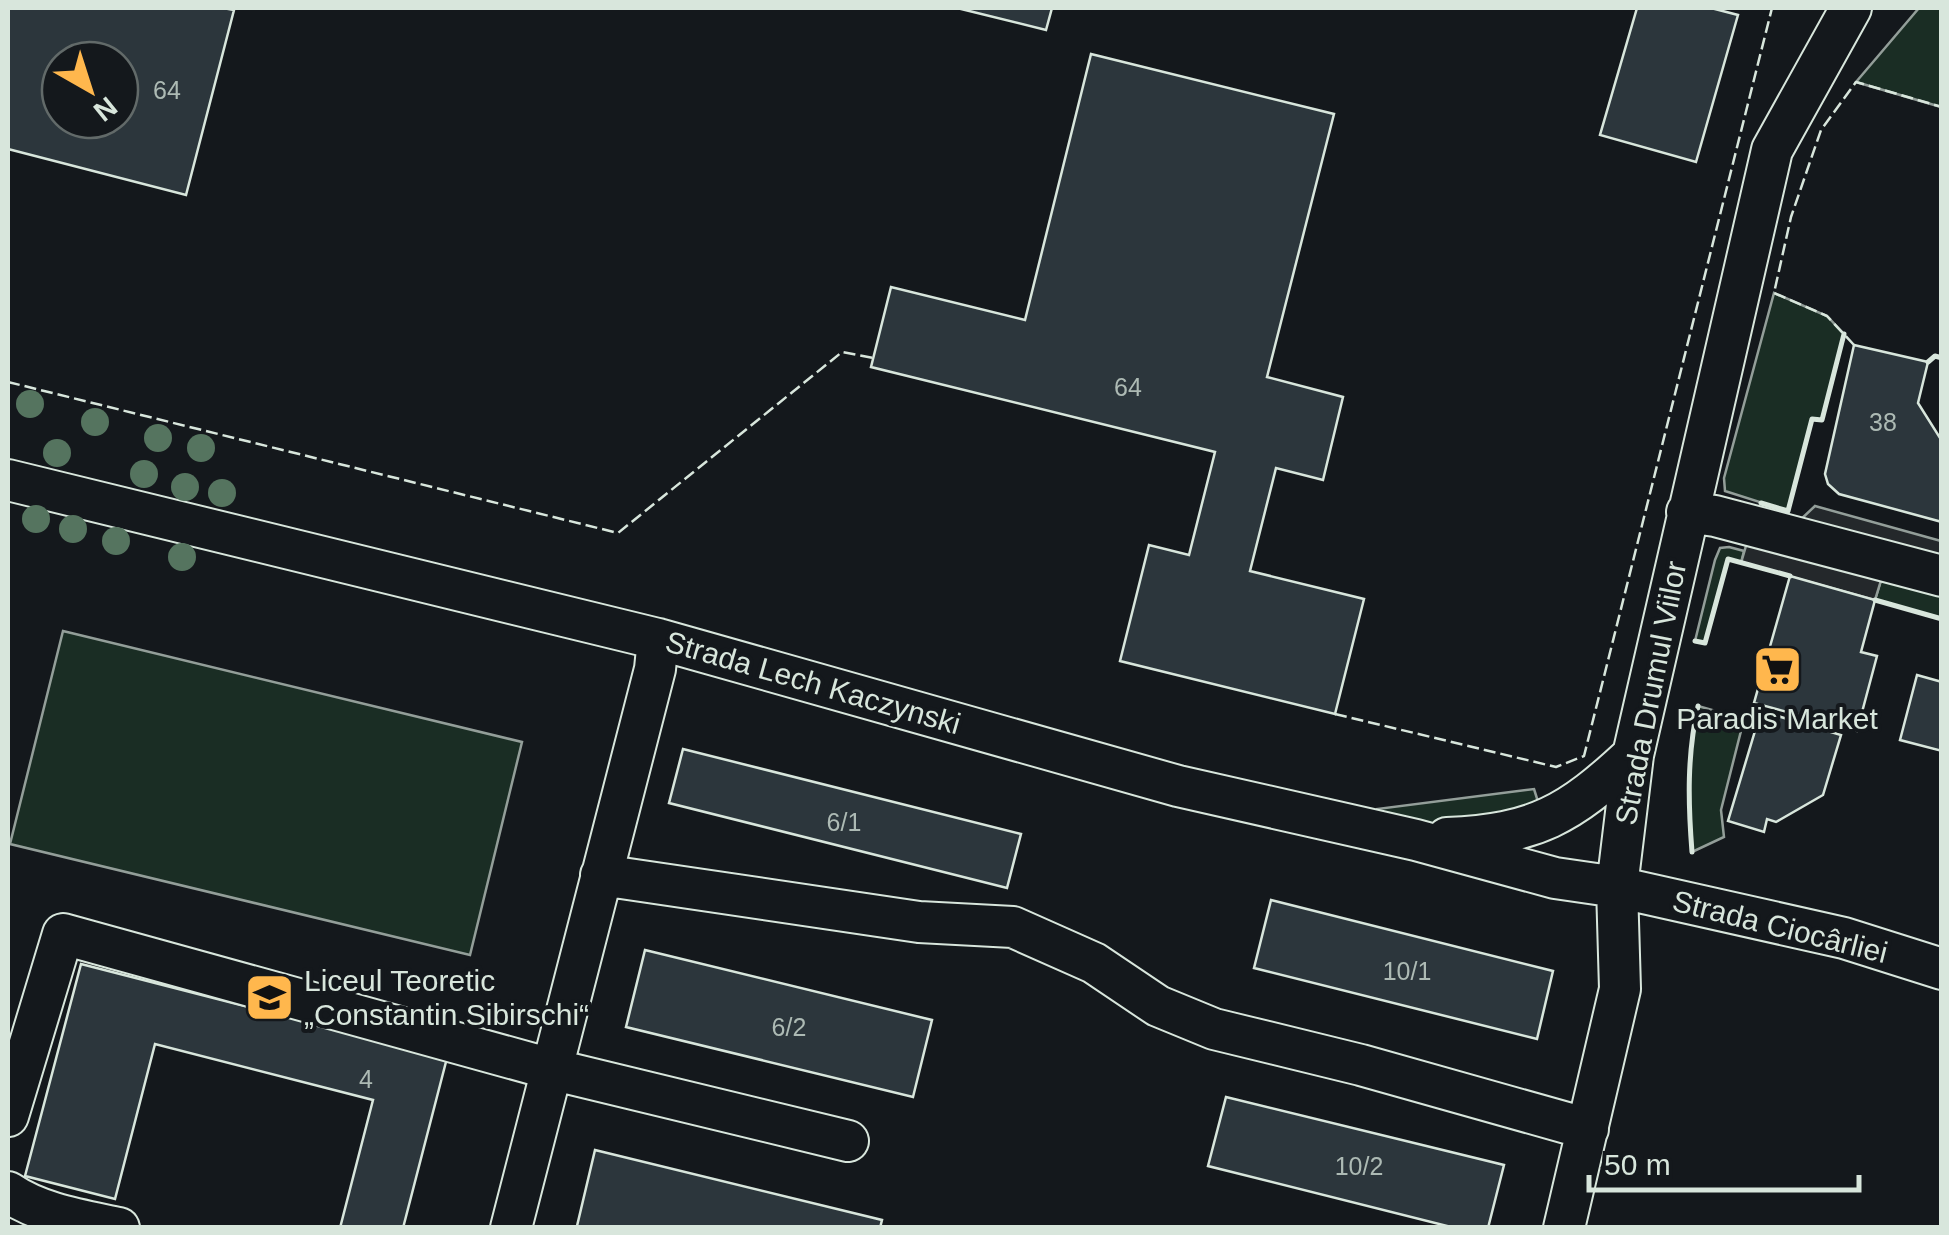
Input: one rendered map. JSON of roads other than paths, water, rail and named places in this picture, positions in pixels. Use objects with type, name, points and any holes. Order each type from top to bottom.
[{"type":"street","name":"Strada Drumul Viilor","points":[[1564,1228],[1621,980],[1617,888],[1633,755],[1772,150],[1851,8]]},
{"type":"street","name":"Strada Lech Kaczynski","points":[[8,480],[658,640],[1178,786],[1416,840],[1555,878],[1617,888]]},
{"type":"street","points":[[1688,512],[1942,576]]},
{"type":"street","points":[[511,1228],[656,669],[658,640]]},
{"type":"street","points":[[1416,840],[1482,836],[1523,829],[1557,816],[1633,755]]},
{"type":"street","points":[[601,875],[919,922],[1013,927],[1094,964],[1158,1006],[1214,1028],[1588,1129]]},
{"type":"street","name":"Strada Ciocârliei","points":[[1617,888],[1844,938],[1942,968]]},
{"type":"street","points":[[8,1116],[63,934],[551,1069],[848,1141]]},
{"type":"street","points":[[8,1192],[62,1222],[118,1228]]},
{"type":"place","name":"Paradis Market","points":[[1777,670]]},
{"type":"place","name":"Liceul Teoretic „Constantin Sibirschi“","points":[[269,998]]}]
